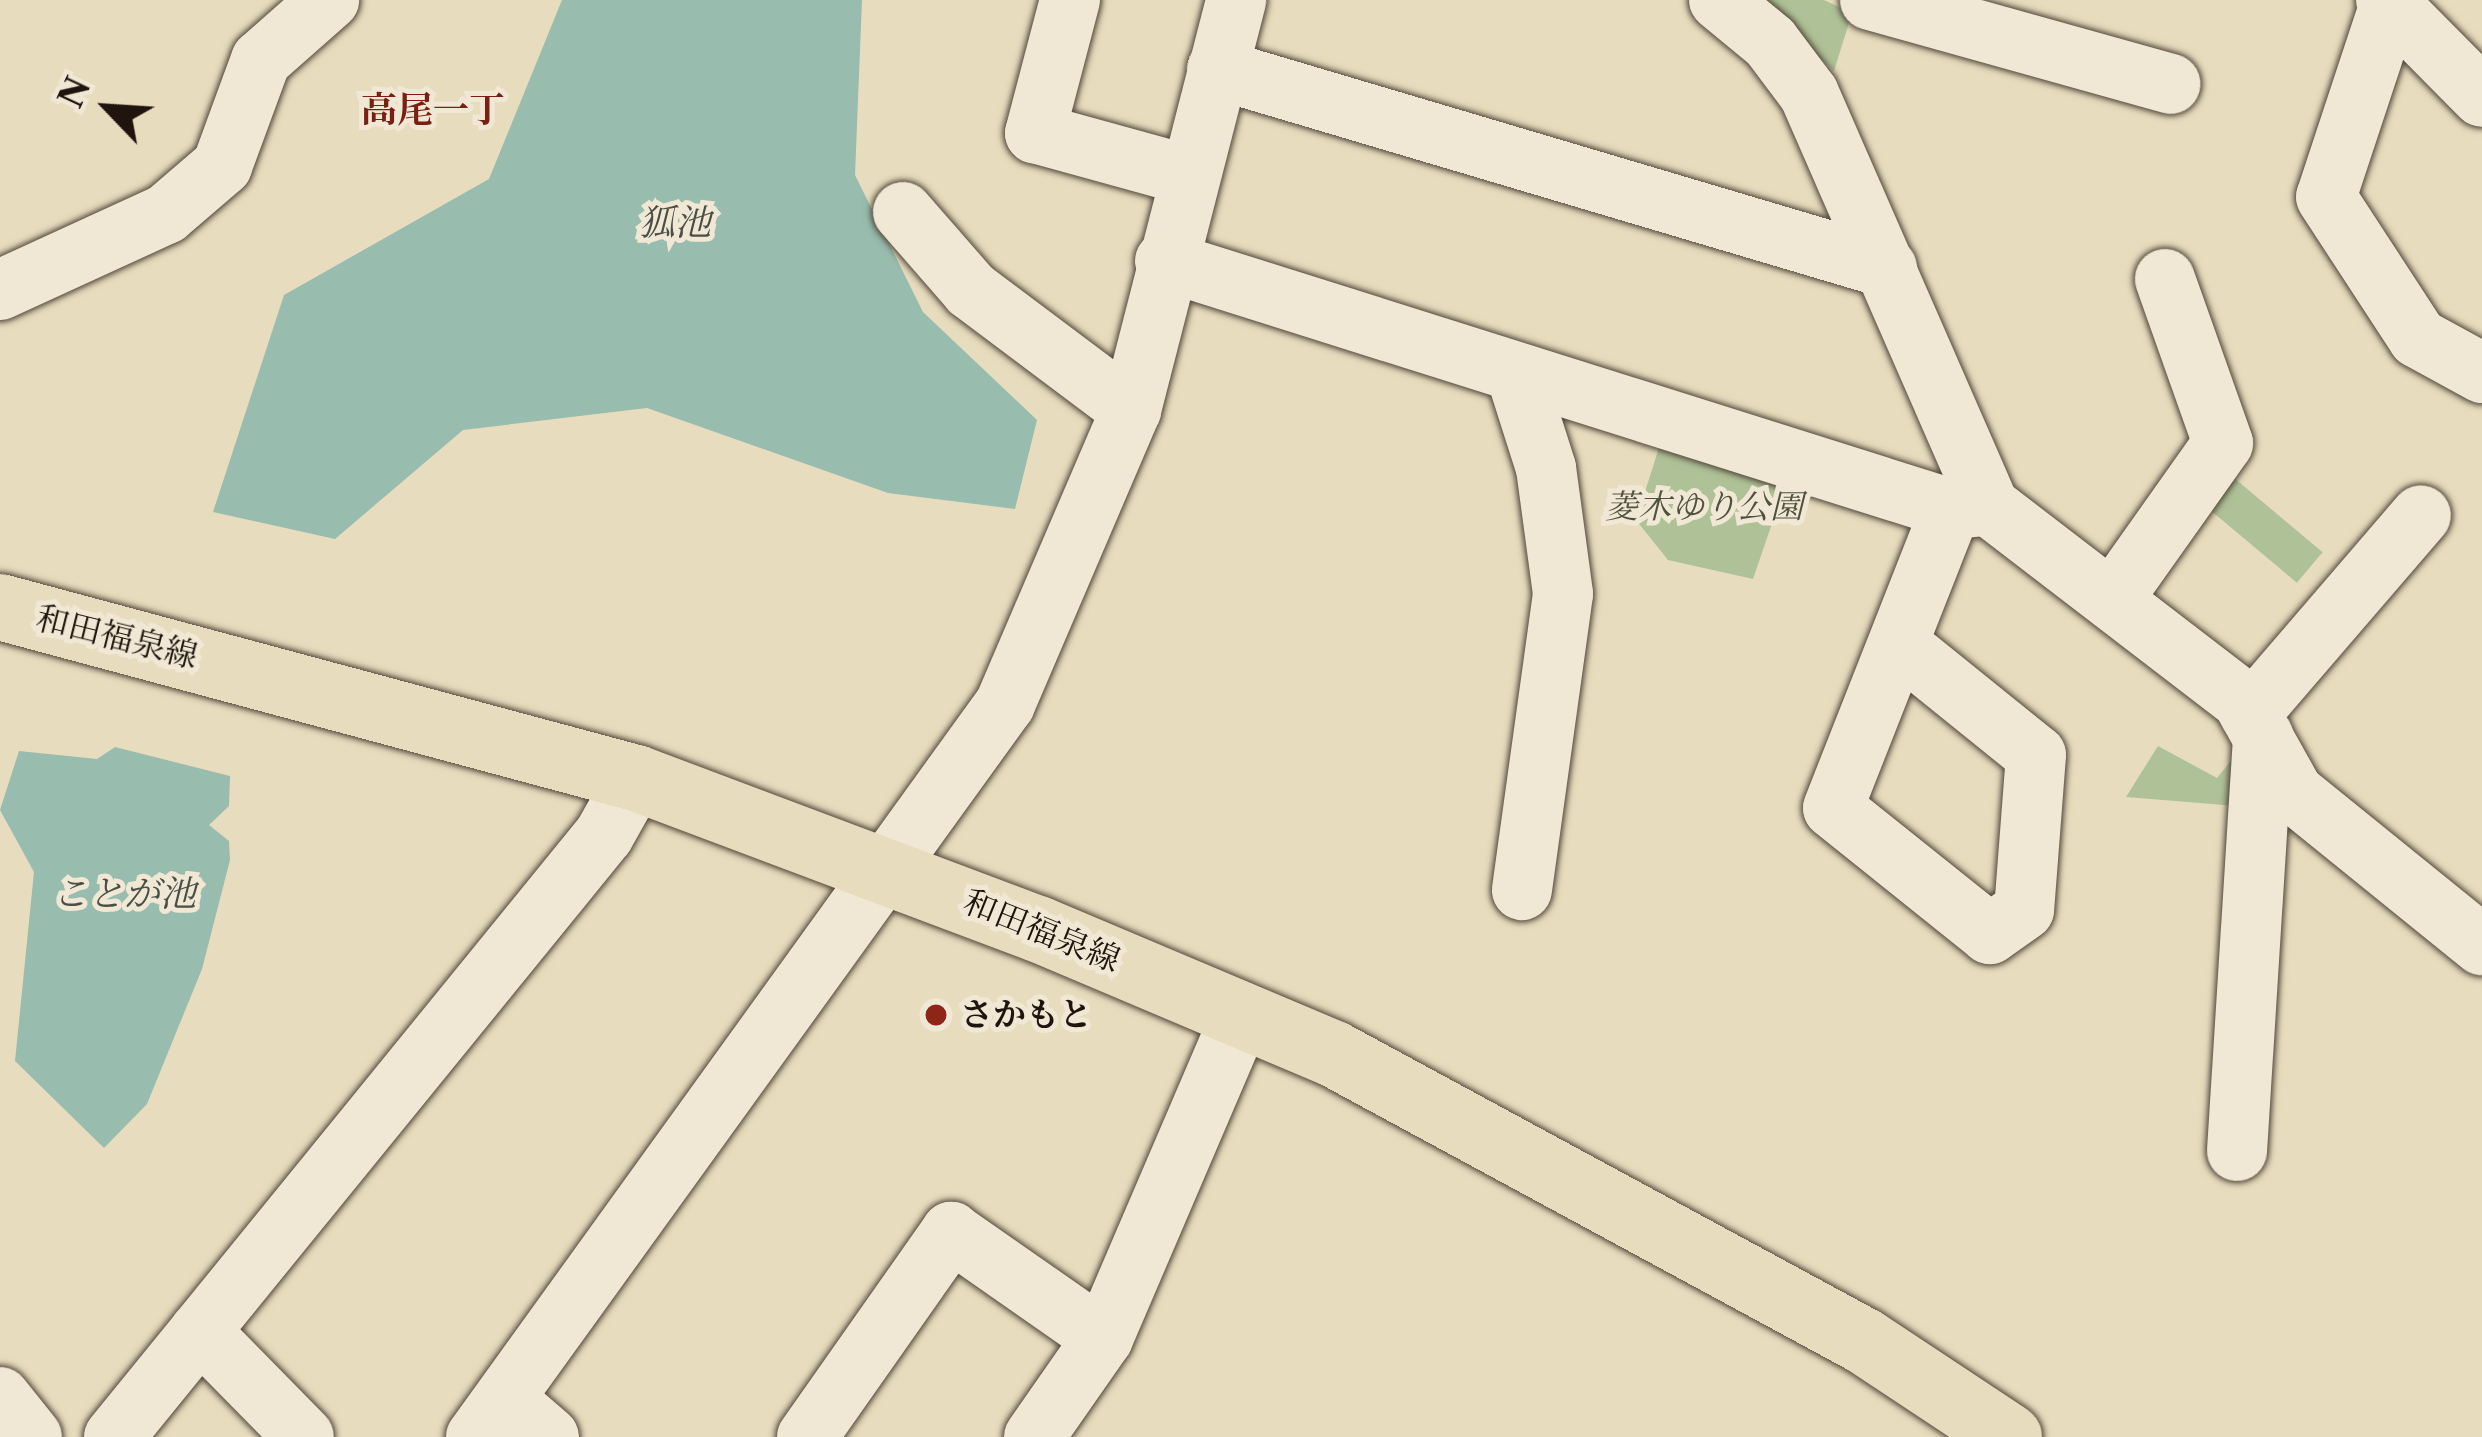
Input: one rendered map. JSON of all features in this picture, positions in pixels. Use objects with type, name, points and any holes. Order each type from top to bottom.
[{"type":"main road","name":"和田福泉線","points":[[0,607],[636,778],[891,869],[1242,1014],[1570,1178],[1864,1341],[2009,1437]]},
{"type":"street","points":[[0,290],[166,214],[222,166],[261,60],[328,0]]},
{"type":"street","points":[[1070,0],[1035,133],[1188,175]]},
{"type":"street","points":[[510,1424],[1005,704],[1131,410],[1165,261],[1236,0]]},
{"type":"street","points":[[1719,0],[1770,42],[1809,94],[1887,268],[1970,508],[1902,647]]},
{"type":"street","points":[[1870,0],[2042,23],[2170,84]]},
{"type":"street","points":[[2482,97],[2388,2],[2326,197],[2418,338],[2482,373]]},
{"type":"street","points":[[1216,69],[1887,268]]},
{"type":"street","points":[[902,212],[971,290],[1131,410]]},
{"type":"street","points":[[1165,261],[1516,374],[1970,508],[2112,600],[2256,725],[2294,793],[2482,945]]},
{"type":"street","points":[[2112,600],[2223,443],[2165,279]]},
{"type":"street","points":[[1516,374],[1546,468],[1563,594],[1522,890]]},
{"type":"street","points":[[2236,1151],[2256,725],[2421,515]]},
{"type":"street","points":[[114,1437],[604,835],[636,778]]},
{"type":"street","points":[[1034,1437],[1103,1338],[1242,1014]]},
{"type":"street","points":[[807,1437],[951,1232],[1103,1338]]},
{"type":"street","points":[[200,1331],[304,1437]]},
{"type":"street","points":[[0,1397],[32,1437]]},
{"type":"green space","points":[[1758,0],[1824,0],[1852,13],[1834,71]]},
{"type":"green space","name":"菱木ゆり公園","points":[[1664,432],[1790,471],[1753,579],[1668,560],[1636,520]]},
{"type":"green space","points":[[2233,477],[2323,552],[2297,583],[2207,508]]},
{"type":"green space","points":[[2158,746],[2217,778],[2239,751],[2236,806],[2126,797]]},
{"type":"water","name":"狐池","points":[[562,0],[862,0],[855,175],[923,312],[1037,420],[1015,509],[888,493],[647,408],[463,430],[335,539],[213,512],[284,295],[489,179]]},
{"type":"water","name":"ことが池","points":[[115,747],[230,776],[229,806],[209,825],[229,841],[230,860],[202,969],[147,1104],[104,1148],[15,1061],[34,872],[0,810],[19,751],[97,759]]},
{"type":"place","name":"さかもと","points":[[936,1015]]},
{"type":"district","name":"高尾一丁","points":[[433,110]]}]
